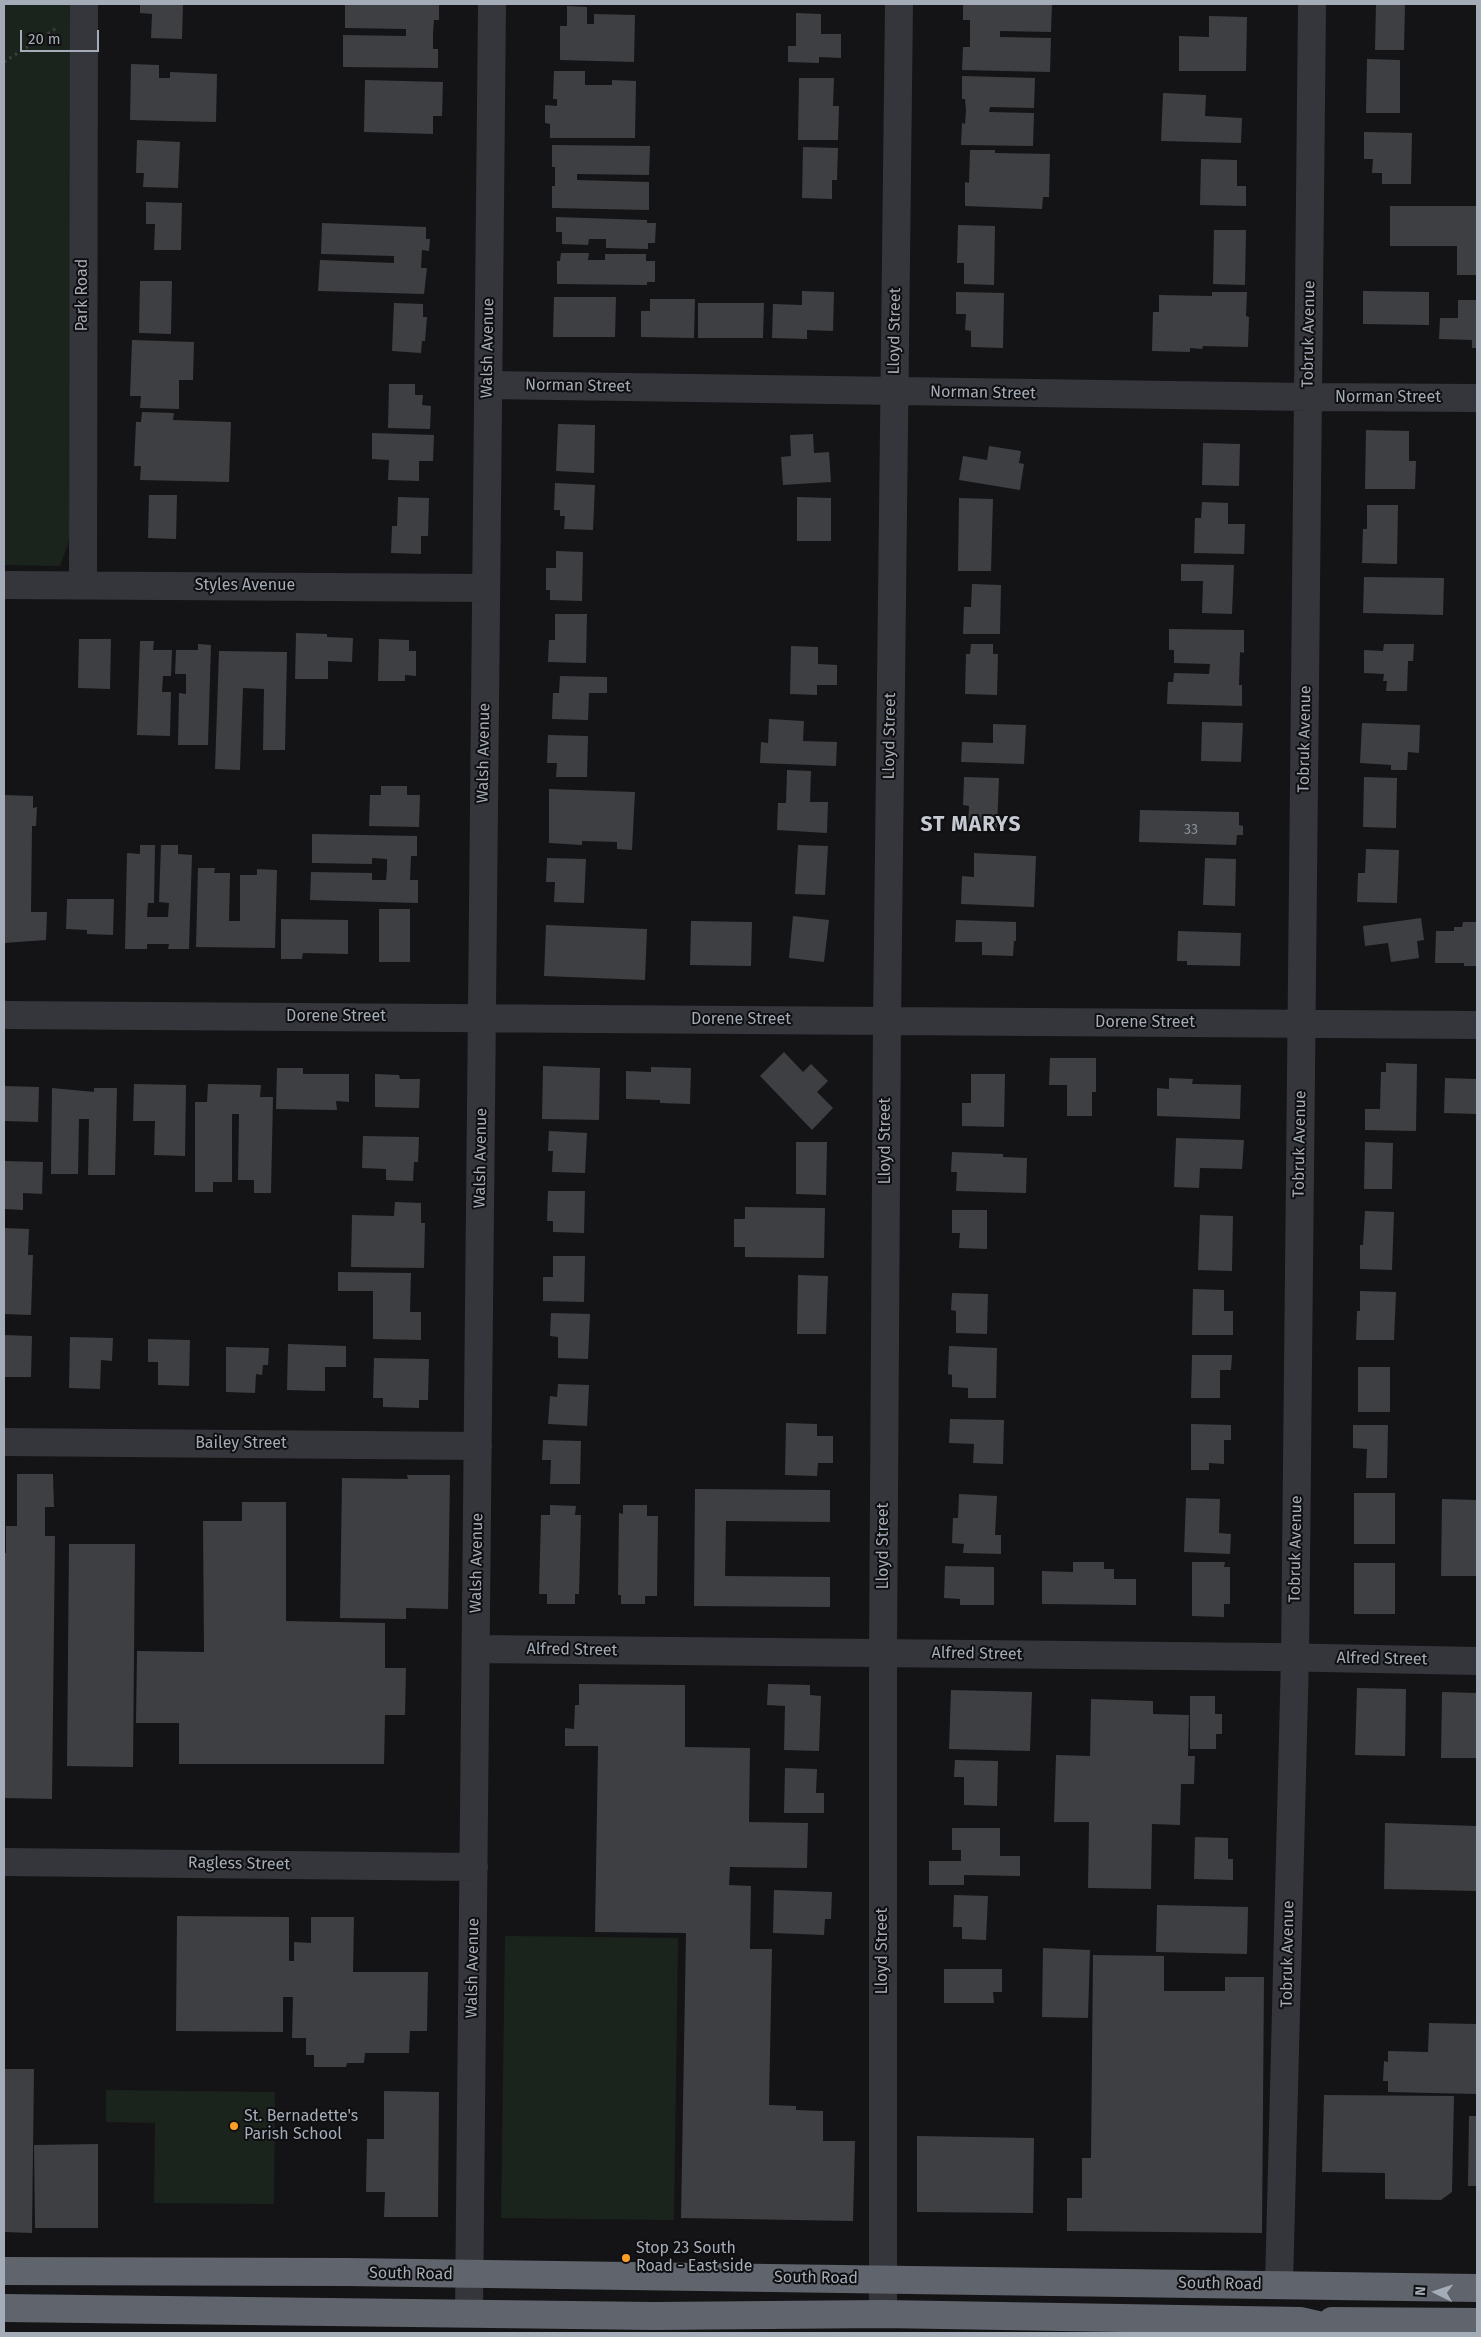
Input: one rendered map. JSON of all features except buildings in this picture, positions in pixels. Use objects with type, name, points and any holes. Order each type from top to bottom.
[{"type":"highway","name":"South Road","points":[[4,2271],[883,2278],[1477,2288]]},
{"type":"highway","points":[[4,2308],[470,2312],[654,2316],[883,2314],[1477,2322]]},
{"type":"highway","points":[[1300,2321],[1353,2333]]},
{"type":"street","name":"Walsh Avenue","points":[[470,2312],[492,4]]},
{"type":"street","name":"Lloyd Street","points":[[883,2314],[883,1654],[887,1021],[898,4]]},
{"type":"street","name":"Tobruk Avenue","points":[[1279,2285],[1295,1658],[1312,4]]},
{"type":"street","name":"Park Road","points":[[83,585],[84,7]]},
{"type":"street","name":"Norman Street","points":[[488,384],[1477,398]]},
{"type":"street","name":"Styles Avenue","points":[[4,585],[486,588]]},
{"type":"street","name":"Dorene Street","points":[[4,1015],[1477,1025]]},
{"type":"street","name":"Bailey Street","points":[[4,1442],[478,1446]]},
{"type":"street","name":"Alfred Street","points":[[476,1650],[1295,1658],[1477,1662]]},
{"type":"street","name":"Ragless Street","points":[[4,1862],[474,1866]]},
{"type":"path","points":[[4,62],[84,7]]},
{"type":"shaded area","points":[[4,4],[71,4],[69,541],[60,566],[4,565]]},
{"type":"shaded area","points":[[505,1936],[678,1938],[674,2220],[501,2218]]},
{"type":"shaded area","points":[[106,2090],[275,2092],[274,2204],[154,2203],[155,2123],[106,2122]]},
{"type":"place","name":"St. Bernadette's Parish School","points":[[234,2126]]},
{"type":"place","name":"Stop 23 South Road - East side","points":[[626,2258]]},
{"type":"district","name":"ST MARYS","points":[[971,825]]}]
